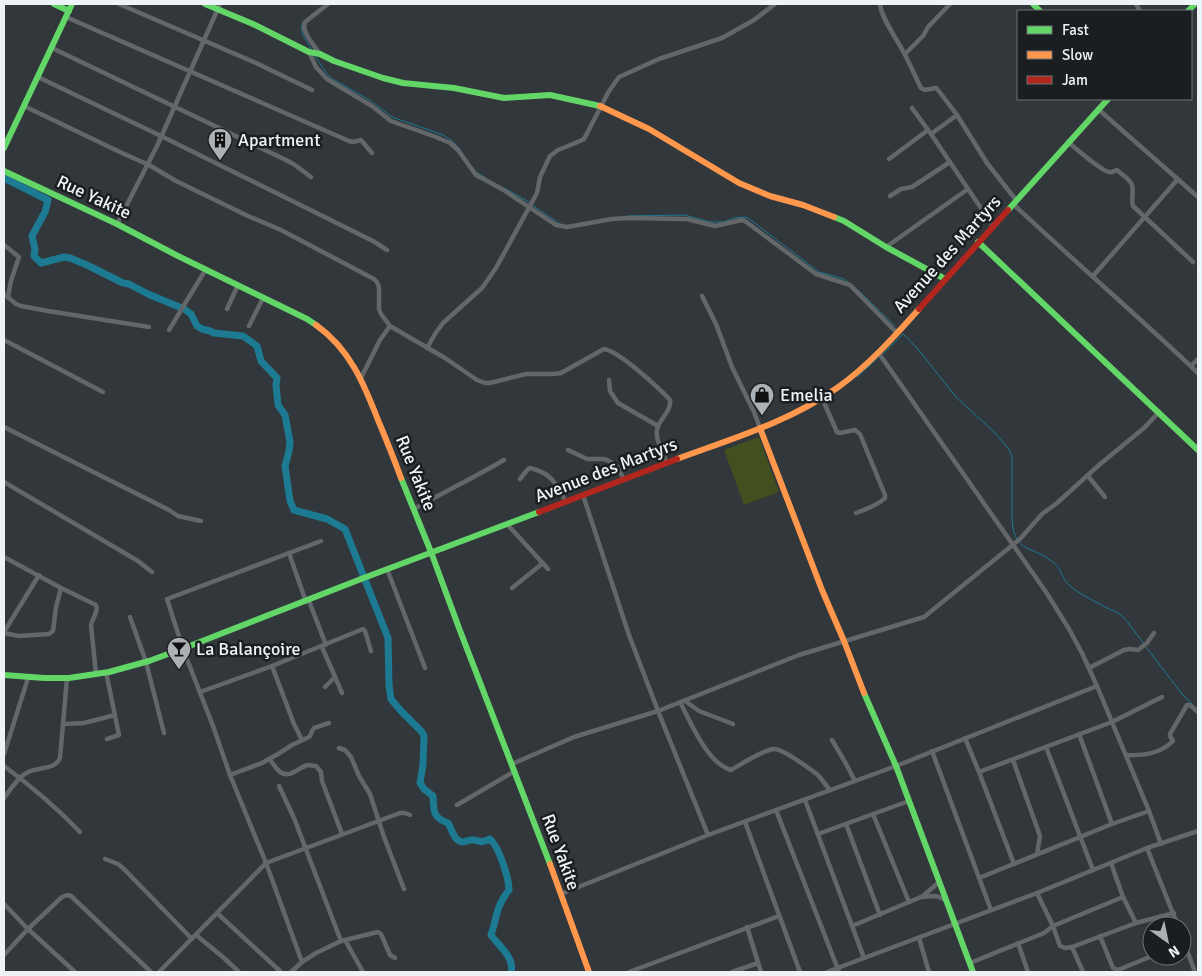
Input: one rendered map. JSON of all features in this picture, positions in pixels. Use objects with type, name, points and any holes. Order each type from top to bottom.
[{"type":"main road","points":[[54,4],[67,14]]},
{"type":"main road","points":[[4,148],[72,4]]},
{"type":"main road","points":[[205,4],[219,6],[309,52],[383,78],[403,83],[454,88],[504,98],[550,96],[601,106],[656,133],[739,183],[770,196],[804,205],[842,220],[886,247],[945,279]]},
{"type":"main road","name":"Avenue des Martyrs","points":[[4,675],[28,678],[66,678],[106,672],[146,662],[308,601],[361,578],[582,496],[788,416],[822,398],[848,380],[878,352],[1107,100]]},
{"type":"main road","name":"Rue Yakite","points":[[4,171],[117,224],[306,319],[320,328],[343,350],[361,378],[414,509],[514,767],[589,972]]},
{"type":"main road","points":[[978,242],[1198,450]]},
{"type":"main road","points":[[760,428],[822,590],[896,766],[973,972]]},
{"type":"street","points":[[119,4],[256,63],[312,90]]},
{"type":"street","points":[[318,54],[305,32],[304,25],[305,22],[328,4]]},
{"type":"street","points":[[428,348],[443,323],[482,288],[496,268],[537,193],[540,177],[550,156],[558,150],[582,140],[617,79],[659,59],[722,38],[754,20],[775,4]]},
{"type":"street","points":[[880,4],[883,16],[905,54],[921,88],[925,90],[937,88],[1014,202],[1058,246],[1198,373]]},
{"type":"street","points":[[905,54],[950,4]]},
{"type":"street","points":[[117,224],[162,136],[219,6]]},
{"type":"street","points":[[67,14],[349,141],[361,140],[372,153]]},
{"type":"street","points":[[52,48],[286,160],[311,177]]},
{"type":"street","points":[[309,52],[316,67],[327,79],[372,106],[391,121],[450,144],[458,150],[476,175],[530,204],[556,224],[566,227],[628,218],[687,219],[715,226],[742,220],[746,221],[817,275],[850,285],[897,333]]},
{"type":"street","points":[[38,77],[162,136],[373,241],[387,250]]},
{"type":"street","points":[[24,106],[148,165],[176,181],[248,216],[281,230],[374,279],[378,287],[379,309],[390,326],[445,358],[476,380],[485,383],[526,374],[561,373],[604,349],[616,353],[670,400],[670,406],[658,426],[657,436],[667,463]]},
{"type":"street","points":[[912,108],[993,226]]},
{"type":"street","points":[[1098,109],[1198,197]]},
{"type":"street","points":[[889,159],[956,115]]},
{"type":"street","points":[[1068,142],[1109,173],[1117,170],[1130,182],[1132,186],[1132,204],[1144,218],[1193,262]]},
{"type":"street","points":[[890,196],[901,188],[912,187],[950,162]]},
{"type":"street","points":[[1093,276],[1178,179]]},
{"type":"street","points":[[886,247],[968,189]]},
{"type":"street","points":[[4,245],[19,257],[6,295],[16,304],[149,327]]},
{"type":"street","points":[[169,330],[206,269]]},
{"type":"street","points":[[227,309],[238,285]]},
{"type":"street","points":[[702,296],[716,324],[732,367],[760,428]]},
{"type":"street","points":[[249,326],[263,298]]},
{"type":"street","points":[[361,378],[380,340],[390,326]]},
{"type":"street","points":[[4,340],[104,392]]},
{"type":"street","points":[[878,352],[1014,544],[1062,618],[1098,686],[1161,844]]},
{"type":"street","points":[[1191,366],[1198,360]]},
{"type":"street","points":[[609,380],[610,391],[618,403],[658,426]]},
{"type":"street","points":[[822,398],[837,432],[855,430],[860,434],[885,495],[882,501],[856,513]]},
{"type":"street","points":[[457,805],[514,767],[574,737],[658,711],[799,655],[924,617],[1020,539],[1042,514],[1144,428],[1159,412]]},
{"type":"street","points":[[4,427],[178,516],[201,521]]},
{"type":"street","points":[[568,450],[587,459],[607,460],[616,465],[624,479]]},
{"type":"street","points":[[414,509],[504,460]]},
{"type":"street","points":[[520,480],[530,468],[542,472],[555,481],[566,502]]},
{"type":"street","points":[[1088,476],[1105,498]]},
{"type":"street","points":[[4,482],[138,561],[152,572]]},
{"type":"street","points":[[582,496],[622,614],[658,711],[708,835]]},
{"type":"street","points":[[507,524],[548,569]]},
{"type":"street","points":[[302,962],[266,863],[230,775],[167,599],[321,542]]},
{"type":"street","points":[[289,553],[342,693]]},
{"type":"street","points":[[4,556],[98,607],[91,625],[96,674]]},
{"type":"street","points":[[512,588],[543,563]]},
{"type":"street","points":[[387,569],[425,668]]},
{"type":"street","points":[[39,575],[4,633],[18,636],[50,634],[53,631],[61,588]]},
{"type":"street","points":[[130,617],[146,662],[164,732]]},
{"type":"street","points":[[200,692],[363,630],[365,631],[371,651]]},
{"type":"street","points":[[1089,668],[1124,650],[1138,650],[1147,643],[1154,633]]},
{"type":"street","points":[[272,666],[302,740]]},
{"type":"street","points":[[106,672],[119,735],[108,739]]},
{"type":"street","points":[[325,687],[335,677]]},
{"type":"street","points":[[4,754],[28,678]]},
{"type":"street","points":[[4,798],[20,778],[30,770],[56,764],[59,761],[66,678]]},
{"type":"street","points":[[561,894],[708,835],[896,766],[1098,686]]},
{"type":"street","points":[[979,772],[1112,722],[1162,697]]},
{"type":"street","points":[[682,701],[699,711],[733,724]]},
{"type":"street","points":[[682,701],[705,747],[714,759],[724,767],[731,770],[765,752],[773,749],[779,750],[788,754],[816,774],[830,790]]},
{"type":"street","points":[[1126,755],[1148,754],[1169,745],[1173,741],[1170,734],[1187,705],[1190,705],[1198,712]]},
{"type":"street","points":[[63,724],[84,723],[115,715]]},
{"type":"street","points":[[230,775],[269,759],[311,736],[314,728],[329,722]]},
{"type":"street","points":[[1079,734],[1112,824]]},
{"type":"street","points":[[965,738],[1014,864]]},
{"type":"street","points":[[832,740],[855,781]]},
{"type":"street","points":[[339,748],[345,750],[351,757],[356,765],[359,776],[370,794],[378,821],[404,889]]},
{"type":"street","points":[[1046,748],[1093,870]]},
{"type":"street","points":[[932,751],[991,910]]},
{"type":"street","points":[[269,759],[279,771],[288,774],[308,765],[316,766],[321,772],[322,781],[342,834]]},
{"type":"street","points":[[1014,760],[1040,836],[1037,854]]},
{"type":"street","points":[[4,766],[80,832]]},
{"type":"street","points":[[279,786],[294,818],[343,941],[363,972]]},
{"type":"street","points":[[805,800],[864,958]]},
{"type":"street","points":[[818,834],[909,801]]},
{"type":"street","points":[[776,810],[838,970]]},
{"type":"street","points":[[980,878],[1112,824],[1149,811]]},
{"type":"street","points":[[159,972],[266,863],[400,813],[410,815]]},
{"type":"street","points":[[873,814],[909,902]]},
{"type":"street","points":[[745,822],[800,972]]},
{"type":"street","points":[[846,824],[880,915]]},
{"type":"street","points":[[827,972],[838,970],[864,958],[955,925],[1147,848],[1198,831]]},
{"type":"street","points":[[1147,848],[1175,916]]},
{"type":"street","points":[[105,859],[118,864],[124,869],[192,939]]},
{"type":"street","points":[[1111,863],[1123,897],[1136,923]]},
{"type":"street","points":[[922,897],[939,882]]},
{"type":"street","points":[[1037,893],[1053,926],[1060,946],[1065,948],[1136,923],[1174,913]]},
{"type":"street","points":[[4,955],[28,929],[62,897],[67,895],[72,896],[151,972]]},
{"type":"street","points":[[852,926],[922,897],[936,896],[946,900]]},
{"type":"street","points":[[970,963],[1044,933],[1053,926],[1123,897]]},
{"type":"street","points":[[4,904],[75,972]]},
{"type":"street","points":[[217,913],[281,972]]},
{"type":"street","points":[[629,972],[779,916]]},
{"type":"street","points":[[747,927],[761,972]]},
{"type":"street","points":[[291,972],[316,953],[343,941],[378,932],[381,934],[390,955],[395,958]]},
{"type":"street","points":[[196,935],[239,972]]},
{"type":"street","points":[[1100,936],[1113,968],[1116,970],[1142,960]]},
{"type":"street","points":[[918,938],[929,972]]},
{"type":"street","points":[[1018,943],[1028,972]]},
{"type":"street","points":[[1072,947],[1083,972]]},
{"type":"street","points":[[732,972],[758,963]]},
{"type":"green space","points":[[759,437],[779,492],[744,505],[724,450]]},
{"type":"waterway","points":[[303,22],[302,33],[312,50]]},
{"type":"waterway","points":[[315,56],[331,78],[371,101],[392,117],[443,135],[460,149]]},
{"type":"waterway","points":[[476,172],[486,178]]},
{"type":"waterway","points":[[4,178],[48,200],[45,212],[32,236],[35,249],[34,256],[41,263],[64,257],[70,258],[184,309],[191,314],[197,326],[202,329],[214,333],[243,336],[257,346],[261,361],[277,378],[278,405],[285,415],[290,442],[285,466],[290,501],[294,510],[327,519],[345,529],[388,638],[391,699],[424,736],[420,783],[433,796],[436,816],[448,823],[457,840],[481,842],[490,839],[500,855],[509,890],[499,907],[491,935],[509,957],[512,967],[511,972]]},
{"type":"waterway","points":[[504,188],[529,202]]},
{"type":"waterway","points":[[532,205],[560,224]]},
{"type":"waterway","points":[[628,216],[685,215],[710,222],[748,218],[819,272],[844,279],[849,283]]},
{"type":"waterway","points":[[858,290],[895,326]]},
{"type":"waterway","points":[[883,354],[903,334],[917,348],[956,397],[994,432],[1009,449],[1012,457],[1012,519],[1016,538],[1021,544],[1054,563],[1067,583],[1073,588],[1120,615],[1128,622],[1144,644]]},
{"type":"waterway","points":[[857,377],[878,358]]},
{"type":"waterway","points":[[1146,647],[1182,694],[1192,704]]},
{"type":"traffic: fast","points":[[54,4],[69,11]]},
{"type":"traffic: fast","points":[[4,148],[72,4]]},
{"type":"traffic: fast","points":[[205,4],[253,24],[309,52],[320,54],[334,61],[383,78],[403,83],[454,88],[504,98],[550,95],[600,106]]},
{"type":"traffic: fast","points":[[1033,4],[1039,10]]},
{"type":"traffic: fast","points":[[1189,10],[1195,4]]},
{"type":"traffic: fast","points":[[1008,210],[1107,100]]},
{"type":"traffic: fast","points":[[4,171],[117,224],[316,325]]},
{"type":"traffic: fast","points":[[834,217],[945,279]]},
{"type":"traffic: fast","points":[[978,242],[1198,450]]},
{"type":"traffic: fast","points":[[401,478],[550,864]]},
{"type":"traffic: fast","points":[[4,675],[69,678],[109,672],[149,661],[539,512]]},
{"type":"traffic: fast","points":[[864,693],[896,766],[973,972]]},
{"type":"traffic: slow","points":[[600,106],[649,129],[739,183],[770,196],[803,205],[834,217]]},
{"type":"traffic: slow","points":[[677,459],[759,429],[819,400],[870,361],[919,309]]},
{"type":"traffic: slow","points":[[316,325],[338,345],[361,380],[401,478]]},
{"type":"traffic: slow","points":[[760,428],[864,693]]},
{"type":"traffic: slow","points":[[550,864],[589,972]]},
{"type":"traffic: jam","points":[[919,309],[1008,210]]},
{"type":"traffic: jam","points":[[539,512],[677,459]]},
{"type":"place","name":"Apartment","points":[[220,161]]},
{"type":"place","name":"Emelia","points":[[762,416]]},
{"type":"place","name":"La Balançoire","points":[[179,670]]}]
